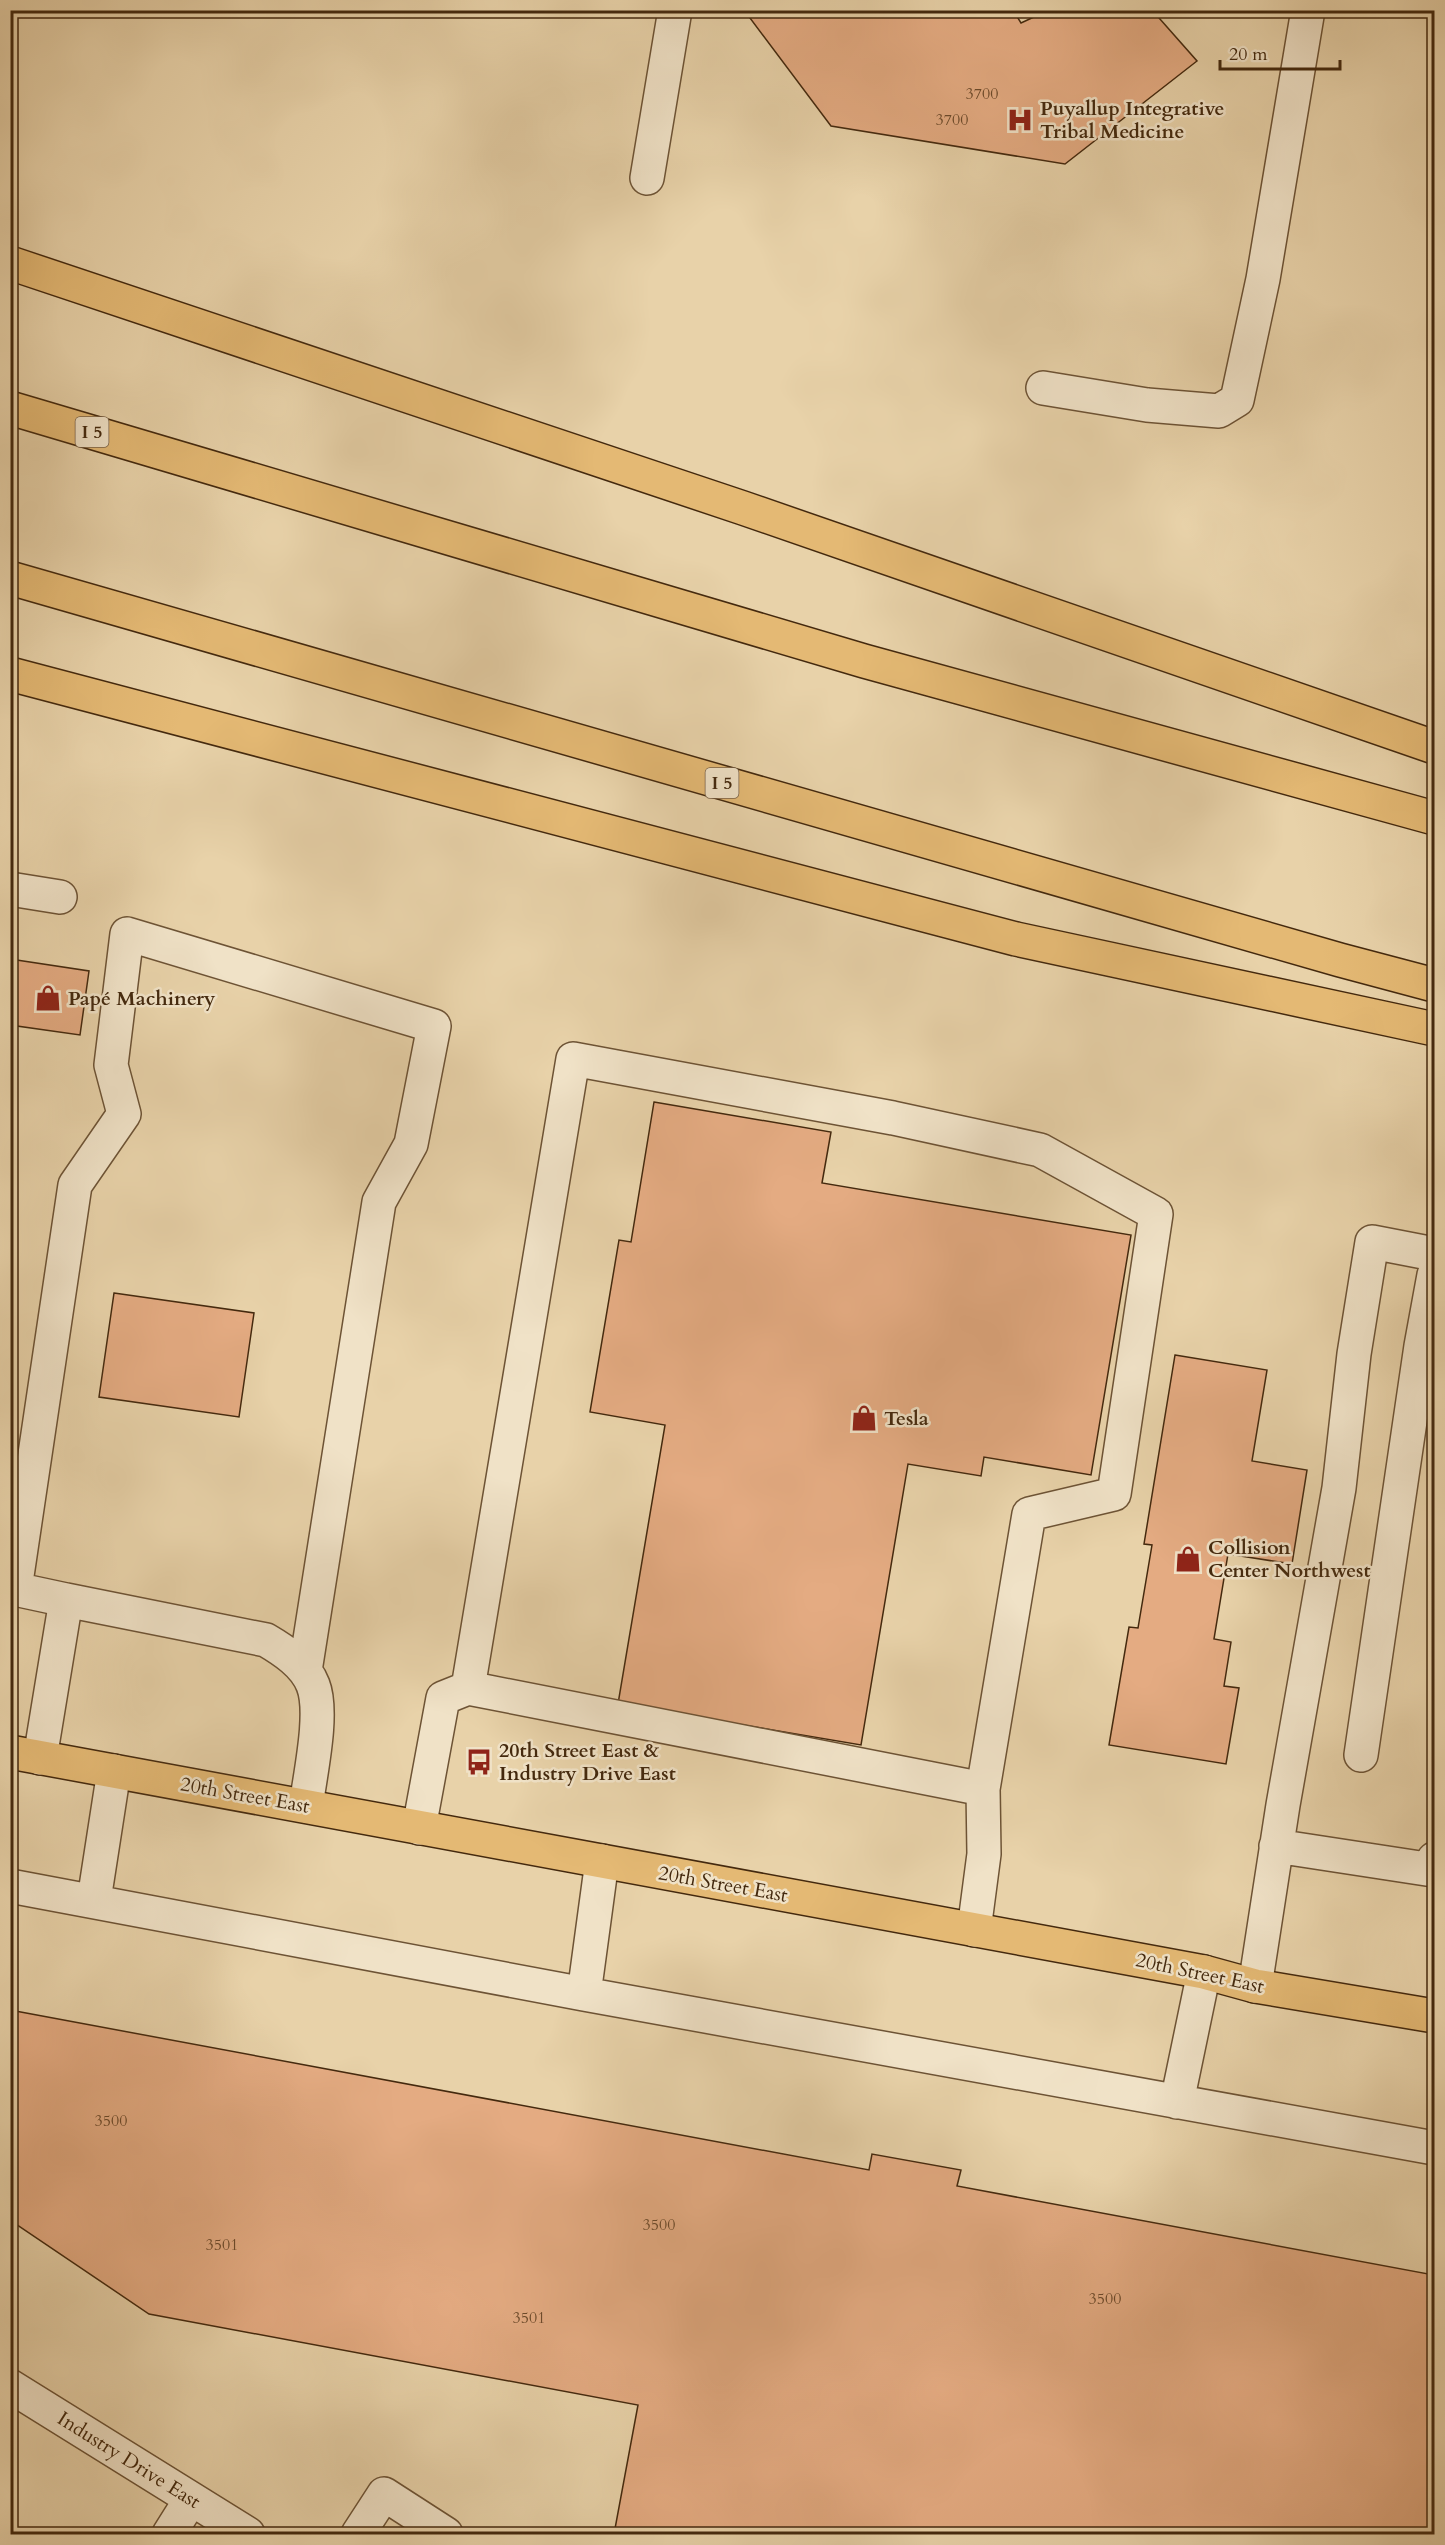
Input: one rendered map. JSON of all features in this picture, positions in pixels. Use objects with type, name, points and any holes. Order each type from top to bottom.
[{"type":"main road","points":[[10,263],[720,500],[1434,747]]},
{"type":"main road","name":"I 5","points":[[10,408],[864,661],[1434,818]]},
{"type":"main road","name":"I 5","points":[[10,578],[1434,985]]},
{"type":"main road","points":[[10,674],[1016,939],[1434,1029]]},
{"type":"main road","name":"20th Street East","points":[[25,1755],[1204,1972],[1255,1986],[1434,2016]]},
{"type":"street","points":[[648,178],[675,10]]},
{"type":"street","points":[[1043,388],[1147,405],[1219,411],[1238,400],[1263,279],[1308,10]]},
{"type":"street","points":[[10,889],[60,897]]},
{"type":"street","points":[[305,1671],[379,1202],[411,1144],[434,1026],[127,934],[111,1065],[124,1114],[75,1185],[13,1588],[266,1640],[286,1652],[305,1671],[313,1685],[316,1706],[315,1738],[306,1806]]},
{"type":"street","points":[[468,1688],[573,1059],[893,1118],[1040,1150],[1156,1214],[1114,1494],[1029,1514],[983,1789],[984,1854],[974,1930]]},
{"type":"street","points":[[1255,1986],[1276,1846],[1339,1488],[1354,1354],[1372,1242],[1434,1254]]},
{"type":"street","points":[[1361,1755],[1420,1346],[1434,1275]]},
{"type":"street","points":[[25,1755],[52,1686],[66,1600]]},
{"type":"street","points":[[419,1828],[443,1698],[468,1688],[983,1789]]},
{"type":"street","points":[[94,1900],[114,1771]]},
{"type":"street","points":[[1276,1846],[1433,1870],[1434,1859]]},
{"type":"street","points":[[584,1994],[602,1861]]},
{"type":"street","points":[[10,1886],[584,1994],[1434,2148]]},
{"type":"street","points":[[1178,2102],[1204,1972]]},
{"type":"street","name":"Industry Drive East","points":[[10,2386],[248,2535]]},
{"type":"street","points":[[358,2535],[384,2494],[446,2535]]},
{"type":"street","points":[[169,2535],[191,2499]]},
{"type":"building","points":[[744,10],[1013,10],[1021,23],[1049,10],[1152,10],[1197,61],[1065,164],[831,126]]},
{"type":"building","name":"Papé Machinery","points":[[10,959],[89,971],[80,1035],[10,1025]]},
{"type":"building","name":"Tesla","points":[[654,1102],[831,1132],[822,1183],[1131,1235],[1091,1475],[984,1457],[981,1476],[908,1464],[861,1745],[618,1704],[665,1425],[590,1412],[619,1240],[631,1242]]},
{"type":"building","points":[[114,1293],[254,1313],[239,1417],[99,1397]]},
{"type":"building","name":"Collision Center Northwest","points":[[1175,1355],[1267,1370],[1252,1461],[1307,1470],[1292,1564],[1228,1554],[1214,1639],[1231,1642],[1224,1686],[1239,1688],[1226,1764],[1109,1745],[1129,1627],[1138,1628],[1152,1545],[1144,1544]]},
{"type":"building","points":[[10,2010],[869,2170],[872,2154],[961,2170],[957,2186],[1434,2275],[1434,2534],[614,2534],[638,2405],[149,2314],[10,2220]]},
{"type":"place","name":"Puyallup Integrative Tribal Medicine","points":[[1020,120]]},
{"type":"place","name":"Papé Machinery","points":[[48,998]]},
{"type":"place","name":"Tesla","points":[[864,1418]]},
{"type":"place","name":"Collision Center Northwest","points":[[1188,1559]]},
{"type":"place","name":"20th Street East & Industry Drive East","points":[[479,1762]]}]
